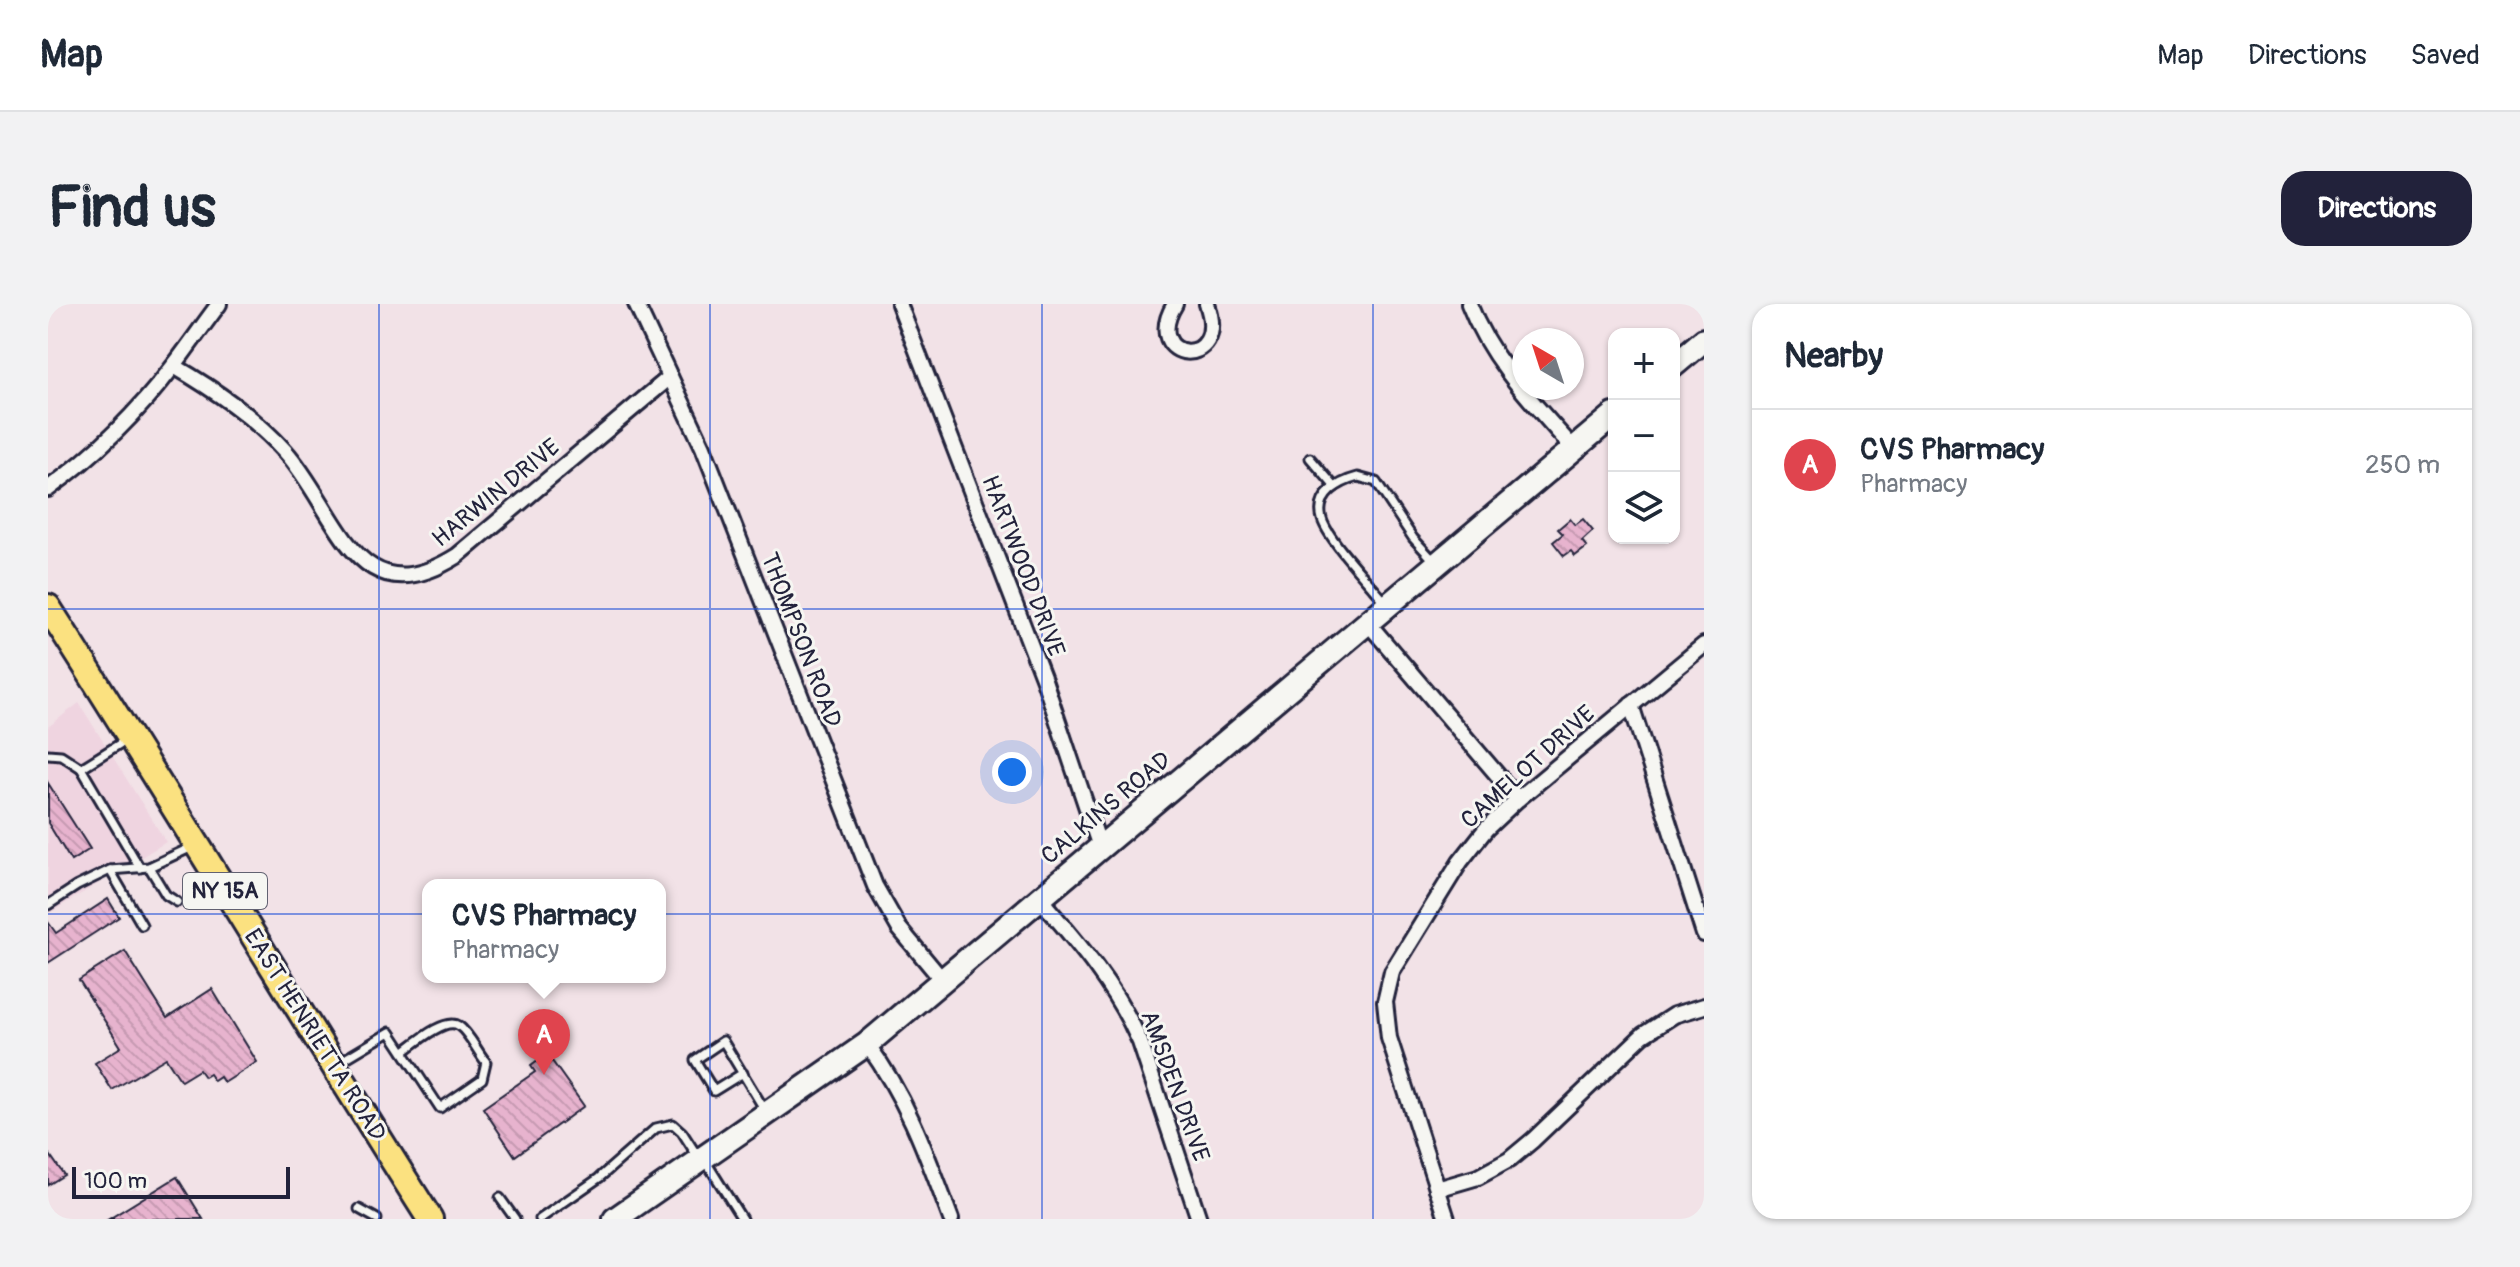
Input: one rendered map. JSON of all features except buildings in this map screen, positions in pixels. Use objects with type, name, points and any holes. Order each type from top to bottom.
[{"type":"main road","points":[[1680,360],[1704,340]]},
{"type":"main road","name":"CALKINS ROAD","points":[[615,1219],[867,1044],[1608,420]]},
{"type":"main road","name":"EAST HENRIETTA ROAD","points":[[52,622],[131,737],[430,1219]]},
{"type":"street","points":[[48,489],[107,438],[174,366],[219,304]]},
{"type":"street","name":"THOMPSON ROAD","points":[[636,304],[703,447],[875,886],[899,928],[943,981]]},
{"type":"street","name":"HARTWOOD DRIVE","points":[[899,304],[1044,680],[1100,847]]},
{"type":"street","points":[[1175,304],[1169,314],[1165,333],[1173,348],[1183,353],[1194,353],[1203,348],[1209,339],[1211,324],[1207,304]]},
{"type":"street","points":[[1469,304],[1482,335],[1503,368],[1574,449]]},
{"type":"street","name":"HARWIN DRIVE","points":[[174,366],[219,392],[257,423],[302,473],[346,542],[361,559],[377,570],[396,576],[415,577],[435,570],[457,556],[670,377]]},
{"type":"street","points":[[1368,623],[1518,799]]},
{"type":"street","name":"CAMELOT DRIVE","points":[[1447,1219],[1389,1038],[1385,1002],[1398,962],[1460,862],[1486,829],[1704,645]]},
{"type":"street","points":[[1631,705],[1704,934]]},
{"type":"street","name":"AMSDEN DRIVE","points":[[1040,899],[1100,971],[1130,1017],[1199,1219]]},
{"type":"street","points":[[1437,1189],[1478,1177],[1509,1160],[1643,1035],[1674,1015],[1704,1006]]},
{"type":"street","points":[[867,1044],[907,1106],[951,1219]]},
{"type":"lane","points":[[1310,458],[1335,487]]},
{"type":"lane","points":[[1389,606],[1331,535],[1321,518],[1324,496],[1335,487],[1358,477],[1376,482],[1413,538],[1437,565]]},
{"type":"lane","points":[[81,768],[131,737]]},
{"type":"lane","points":[[48,754],[61,755],[81,768],[140,868]]},
{"type":"lane","points":[[48,905],[110,870],[149,867],[197,845]]},
{"type":"lane","points":[[149,867],[166,895],[177,902]]},
{"type":"lane","points":[[110,870],[142,925]]},
{"type":"lane","points":[[333,1066],[390,1032],[403,1052],[440,1108],[482,1079],[486,1062],[460,1026],[452,1023],[443,1025],[403,1052]]},
{"type":"lane","points":[[743,1073],[714,1091],[695,1060],[723,1041],[743,1073],[767,1113]]},
{"type":"lane","points":[[540,1219],[599,1178],[656,1128],[673,1124],[702,1159],[742,1219]]},
{"type":"lane","points":[[500,1198],[515,1219]]},
{"type":"lane","points":[[359,1209],[377,1219]]},
{"type":"shaded area","points":[[79,703],[166,842],[48,914],[48,727]]},
{"type":"place","name":"CVS Pharmacy","points":[[544,1075]]}]
